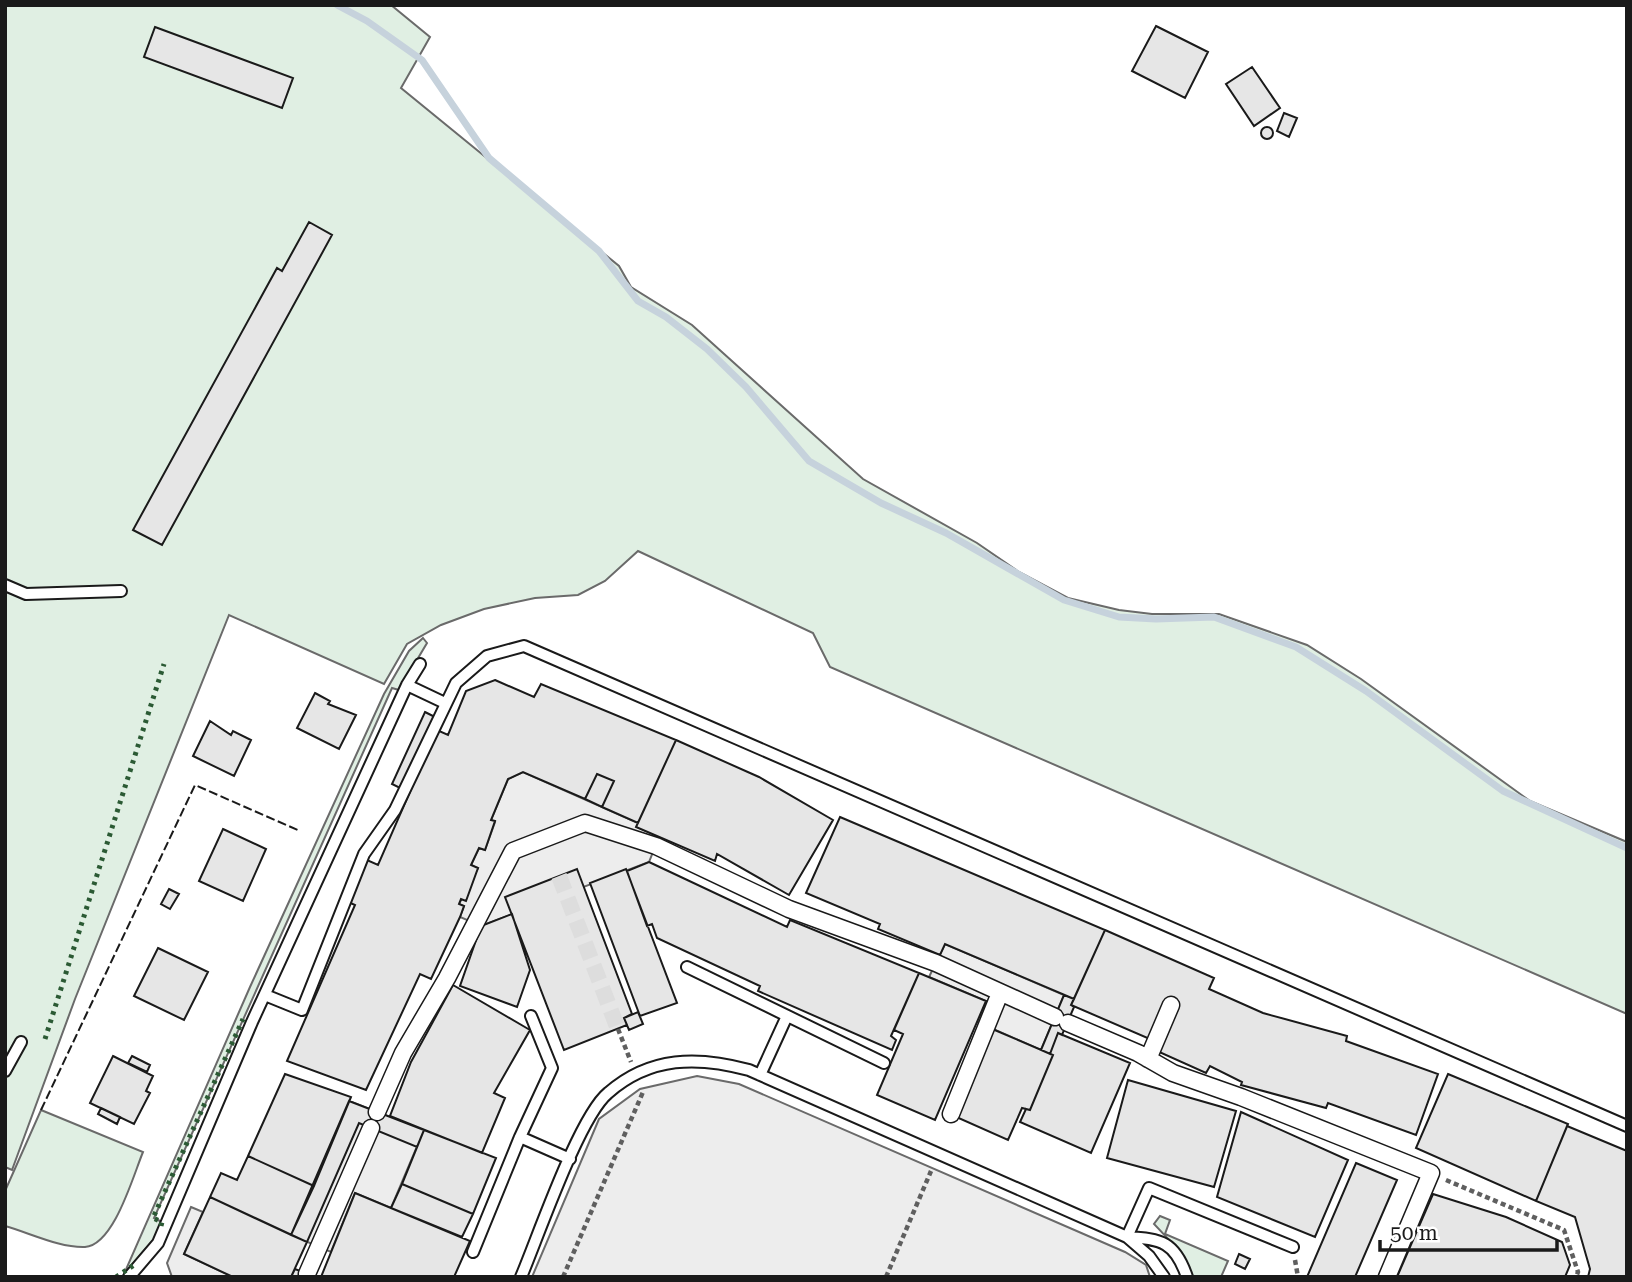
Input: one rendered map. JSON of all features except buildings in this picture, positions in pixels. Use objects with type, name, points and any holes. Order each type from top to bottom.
[{"type":"street","points":[[377,1112],[403,1053],[447,978],[513,851],[585,823],[656,846],[789,909],[936,963],[1148,1059],[1173,1073],[1241,1097],[1432,1173],[1387,1277]]},
{"type":"street","points":[[950,1114],[1000,993]]},
{"type":"street","points":[[1148,1059],[1171,1006]]},
{"type":"street","points":[[307,1274],[370,1128]]},
{"type":"lane","points":[[5,585],[26,594],[121,591]]},
{"type":"lane","points":[[265,995],[302,1010],[364,854],[395,810],[456,683],[488,656],[524,646],[1627,1126]]},
{"type":"lane","points":[[129,1277],[158,1243],[265,995],[407,685],[420,663]]},
{"type":"lane","points":[[407,685],[445,703]]},
{"type":"lane","points":[[687,967],[884,1063]]},
{"type":"lane","points":[[473,1252],[520,1137],[552,1068],[531,1016]]},
{"type":"lane","points":[[760,1075],[787,1016]]},
{"type":"lane","points":[[5,1072],[21,1042]]},
{"type":"lane","points":[[525,1276],[570,1159],[586,1124],[606,1094],[636,1075],[663,1064],[692,1059],[719,1062],[760,1075],[1127,1237],[1149,1256],[1164,1277]]},
{"type":"lane","points":[[520,1137],[570,1159]]},
{"type":"lane","points":[[1127,1237],[1149,1188],[1293,1247]]},
{"type":"lane","points":[[1127,1237],[1161,1241],[1168,1245],[1175,1250],[1187,1277]]},
{"type":"path","points":[[618,1029],[632,1066]]},
{"type":"path","points":[[562,1277],[643,1091]]},
{"type":"path","points":[[886,1277],[931,1171]]},
{"type":"path","points":[[1432,1173],[1564,1230],[1578,1272],[1576,1277]]},
{"type":"green space","points":[[5,5],[391,5],[430,37],[401,88],[619,266],[631,287],[692,325],[863,479],[977,543],[1019,572],[1068,598],[1119,610],[1152,614],[1219,614],[1307,645],[1361,679],[1530,801],[1627,842],[1627,1014],[830,667],[813,633],[638,551],[605,581],[578,595],[535,598],[484,609],[441,625],[407,644],[384,684],[229,615],[75,999],[12,1170],[5,1167]]},
{"type":"green space","points":[[423,638],[427,643],[399,690],[392,688],[154,1218],[162,1222],[156,1237],[124,1274],[250,987],[384,694],[409,651]]},
{"type":"green space","points":[[41,1110],[143,1152],[113,1222],[105,1235],[85,1247],[45,1240],[5,1226],[5,1191]]},
{"type":"green space","points":[[1160,1216],[1170,1220],[1165,1234],[1228,1261],[1221,1277],[1189,1277],[1173,1244],[1154,1224]]},
{"type":"shaded area","points":[[523,772],[638,823],[637,827],[659,837],[649,862],[481,926],[460,917],[464,906],[459,904],[478,868],[471,865],[479,848],[485,850],[495,822],[491,820],[508,779]]},
{"type":"shaded area","points":[[945,944],[1064,995],[1041,1050],[977,1022],[986,1001],[929,977]]},
{"type":"shaded area","points":[[697,1076],[739,1084],[1125,1252],[1146,1265],[1150,1277],[532,1277],[599,1119],[640,1089]]},
{"type":"shaded area","points":[[349,1101],[424,1130],[391,1208],[355,1193],[331,1252],[291,1235]]},
{"type":"shaded area","points":[[191,1207],[203,1212],[184,1254],[233,1277],[172,1277],[167,1263]]},
{"type":"waterway","points":[[337,5],[367,21],[422,60],[489,158],[599,251],[638,301],[666,317],[707,349],[746,387],[809,461],[881,503],[946,533],[1064,600],[1119,617],[1214,617],[1296,647],[1366,691],[1503,791],[1627,848]]},
{"type":"tunnel","points":[[559,876],[618,1029]]},
{"type":"hedge","points":[[45,1039],[164,664]]},
{"type":"hedge","points":[[161,1226],[162,1222],[153,1218],[243,1019]]},
{"type":"hedge","points":[[116,1277],[134,1265]]},
{"type":"fence","points":[[41,1110],[195,785],[300,831]]}]
